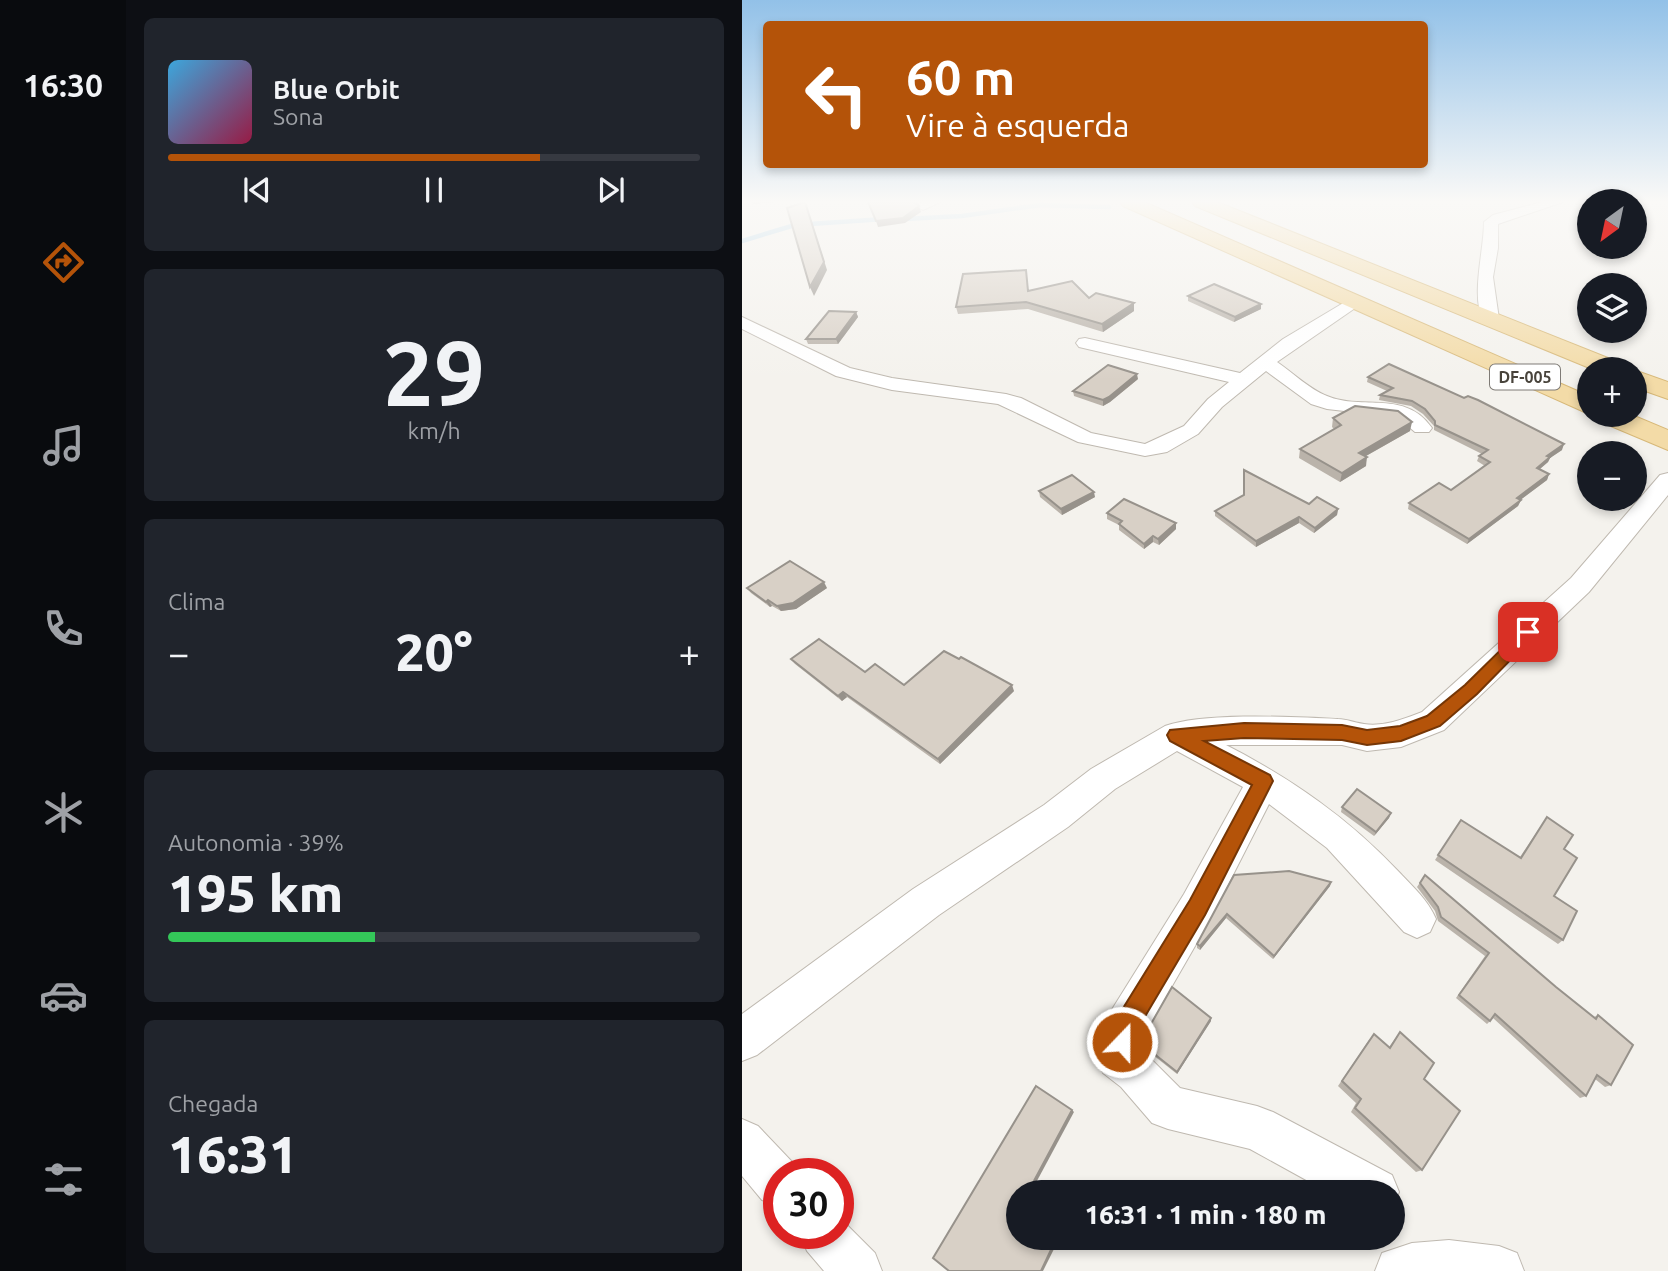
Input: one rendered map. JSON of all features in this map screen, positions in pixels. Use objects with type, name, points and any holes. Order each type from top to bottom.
[{"type":"main road","name":"DF-005","points":[[1264,261],[1577,401]]},
{"type":"main road","name":"DF-005","points":[[1346,261],[1584,357]]},
{"type":"main road","points":[[1355,301],[1351,287],[1357,285],[1375,282],[1407,286]]},
{"type":"main road","points":[[1647,383],[1668,391]]},
{"type":"main road","points":[[1636,427],[1668,441]]},
{"type":"street","points":[[1488,261],[1485,277],[1490,320]]},
{"type":"street","points":[[742,322],[843,372],[892,384],[999,398],[1014,402],[1085,439],[1145,450],[1159,447],[1191,430],[1215,403],[1289,343],[1355,301]]},
{"type":"street","points":[[1085,343],[1243,380]]},
{"type":"street","points":[[1266,362],[1318,400],[1336,405],[1400,411],[1408,414],[1422,428]]},
{"type":"street","points":[[742,1040],[926,902],[1056,816],[1103,779],[1176,735],[1244,731],[1342,732],[1367,738],[1401,734],[1433,721],[1580,586],[1668,480]]},
{"type":"street","points":[[1176,735],[1264,781],[1326,825],[1368,864],[1417,919]]},
{"type":"street","points":[[1264,781],[1198,907],[1126,1026],[1118,1058],[1136,1072],[1168,1107],[1256,1128],[1353,1180]]},
{"type":"street","points":[[742,1142],[763,1165]]},
{"type":"street","points":[[837,1249],[857,1271]]},
{"type":"street","points":[[1400,1271],[1416,1266],[1447,1264],[1499,1271]]},
{"type":"building","points":[[803,261],[824,261],[824,262],[810,287]]},
{"type":"building","points":[[1026,270],[1028,291],[1072,281],[1089,298],[1096,293],[1134,303],[1102,324],[1026,302],[956,307],[963,274]]},
{"type":"building","points":[[1214,284],[1261,304],[1235,317],[1188,296]]},
{"type":"building","points":[[829,311],[856,312],[836,339],[806,339]]},
{"type":"building","points":[[1389,364],[1464,398],[1468,396],[1478,400],[1564,444],[1547,456],[1550,457],[1537,468],[1549,474],[1517,498],[1521,500],[1469,539],[1409,503],[1439,483],[1451,490],[1490,462],[1479,456],[1488,450],[1435,425],[1435,421],[1425,409],[1412,401],[1380,395],[1393,388],[1368,377]]},
{"type":"building","points":[[1108,365],[1137,374],[1103,400],[1073,391]]},
{"type":"building","points":[[1355,406],[1398,411],[1412,422],[1359,453],[1367,457],[1342,473],[1300,449],[1341,425],[1333,418]]},
{"type":"building","points":[[1244,470],[1309,504],[1317,497],[1338,509],[1315,528],[1299,517],[1256,541],[1215,511],[1244,495]]},
{"type":"building","points":[[1072,475],[1094,492],[1061,509],[1039,491]]},
{"type":"building","points":[[1124,499],[1176,523],[1158,539],[1153,536],[1144,544],[1119,524],[1122,521],[1107,513]]},
{"type":"building","points":[[790,561],[824,582],[793,603],[777,606],[768,600],[766,602],[747,588]]},
{"type":"building","points":[[819,639],[865,672],[875,664],[904,685],[944,651],[959,659],[961,657],[1012,685],[938,759],[843,692],[838,696],[791,659]]},
{"type":"building","points":[[1357,789],[1391,813],[1376,832],[1342,807]]},
{"type":"building","points":[[1547,817],[1573,835],[1564,849],[1577,858],[1554,896],[1577,911],[1563,940],[1438,855],[1461,820],[1521,858]]},
{"type":"building","points":[[1289,871],[1331,882],[1274,956],[1227,914],[1200,946],[1197,944],[1234,875]]},
{"type":"building","points":[[1425,875],[1556,987],[1596,1019],[1598,1015],[1633,1045],[1611,1085],[1597,1075],[1586,1096],[1495,1014],[1490,1021],[1459,995],[1489,953],[1441,917],[1438,907],[1420,883]]},
{"type":"building","points":[[1172,987],[1211,1018],[1177,1072],[1143,1045],[1147,1031]]},
{"type":"building","points":[[1400,1032],[1434,1063],[1424,1079],[1460,1111],[1422,1170],[1355,1108],[1361,1099],[1342,1081],[1374,1034],[1390,1048]]},
{"type":"building","points":[[1036,1086],[1072,1110],[1034,1180],[1006,1180],[1006,1250],[1051,1250],[1041,1271],[949,1271],[933,1258]]},
{"type":"route","points":[[1122,1042],[1126,1026],[1198,907],[1264,781],[1176,735],[1244,731],[1306,734],[1342,732],[1367,738],[1401,734],[1433,721],[1471,690],[1528,632]]}]
